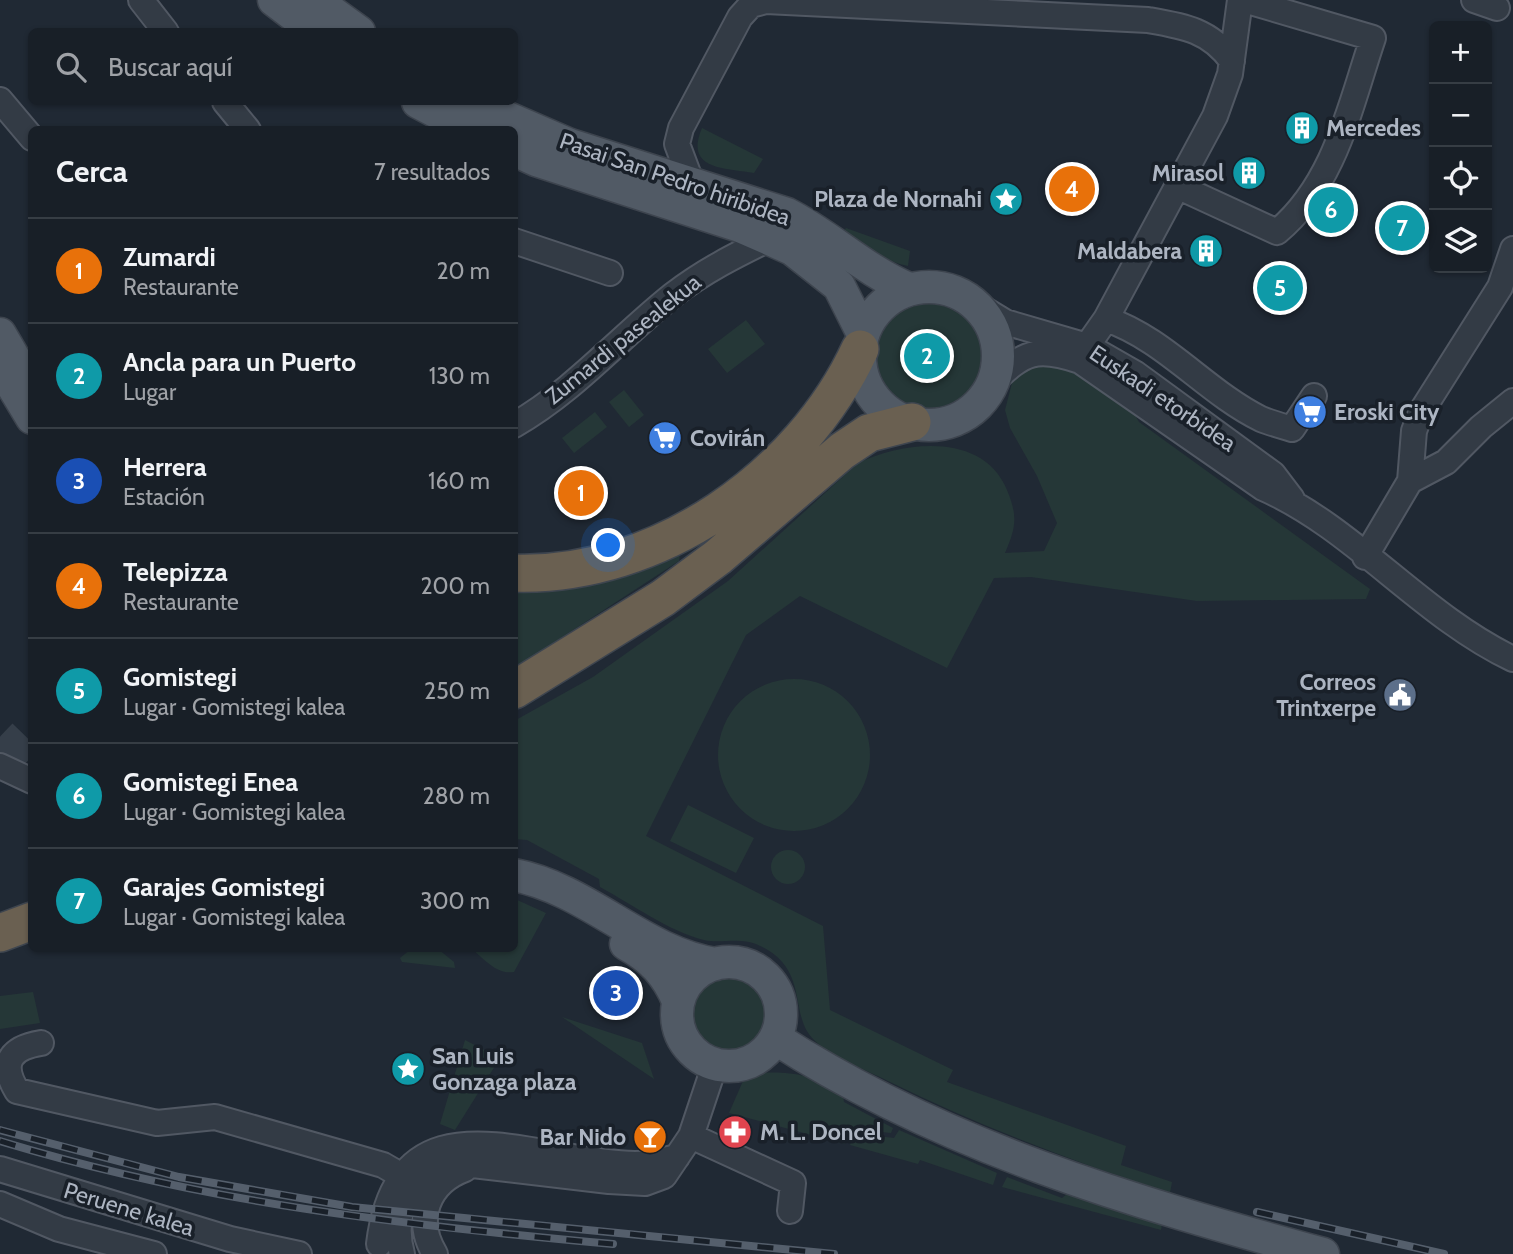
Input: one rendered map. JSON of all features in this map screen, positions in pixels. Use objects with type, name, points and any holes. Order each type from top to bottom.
[{"type":"highway","points":[[518,573],[551,572],[605,563],[656,545],[702,521],[747,489],[788,451],[826,407],[862,342]]},
{"type":"highway","points":[[518,688],[671,592],[869,433],[912,422]]},
{"type":"highway","points":[[0,933],[28,922]]},
{"type":"main road","points":[[274,0],[311,28]]},
{"type":"main road","points":[[316,0],[354,28]]},
{"type":"main road","points":[[424,105],[463,126]]},
{"type":"main road","name":"Pasai San Pedro hiribidea","points":[[478,105],[570,145],[787,214],[819,232],[867,268],[909,289]]},
{"type":"main road","name":"Pasai San Pedro hiribidea","points":[[518,152],[771,238],[810,260],[839,286],[862,342]]},
{"type":"main road","points":[[943,288],[961,294],[977,305],[989,322],[997,342],[998,363],[992,383],[976,407],[945,423],[912,422],[894,415],[879,403],[867,387],[861,369],[862,342],[876,311],[897,294],[909,289],[943,288]]},
{"type":"main road","points":[[0,334],[28,380]]},
{"type":"main road","points":[[0,366],[28,412]]},
{"type":"main road","points":[[518,876],[568,893],[686,957],[716,964],[746,965],[770,982],[780,1010],[775,1038],[755,1059],[743,1064],[715,1064],[703,1059],[684,1040],[677,1015],[678,1001],[692,977],[716,964]]},
{"type":"main road","points":[[518,892],[559,907],[643,953],[664,974],[678,1001]]},
{"type":"main road","points":[[775,1038],[894,1105],[1063,1177],[1177,1214],[1323,1254]]},
{"type":"street","points":[[141,0],[163,28]]},
{"type":"street","points":[[1087,346],[1106,319],[1177,186],[1216,116],[1226,90],[1242,0],[1373,38],[1327,172],[1300,214],[1278,232],[1177,186]]},
{"type":"street","points":[[1474,0],[1497,8]]},
{"type":"street","points":[[692,184],[677,144],[681,128],[740,17],[751,5],[766,1],[1148,20],[1193,28],[1211,36],[1231,61]]},
{"type":"street","points":[[0,100],[28,133]]},
{"type":"street","points":[[227,105],[245,126]]},
{"type":"street","name":"Zumardi pasealekua","points":[[518,422],[576,380],[671,296],[709,268],[771,238]]},
{"type":"street","points":[[518,242],[610,273]]},
{"type":"street","points":[[1365,557],[1410,481],[1414,431],[1421,412],[1500,287],[1513,249]]},
{"type":"street","name":"Euskadi etorbidea","points":[[977,305],[1005,321],[1087,346],[1136,374],[1273,474],[1295,502],[1365,557],[1470,635],[1513,659]]},
{"type":"street","points":[[1106,319],[1122,325],[1158,348],[1261,419],[1292,429],[1314,396]]},
{"type":"street","name":"Euskadi etorbidea","points":[[992,383],[1017,359],[1036,352],[1055,352],[1080,361],[1263,488],[1295,502]]},
{"type":"street","points":[[1410,481],[1446,462],[1481,427],[1513,401]]},
{"type":"street","points":[[1414,431],[1424,455],[1434,462],[1446,462]]},
{"type":"street","points":[[0,766],[28,779]]},
{"type":"street","points":[[41,1042],[9,1053],[3,1068],[6,1080],[17,1091],[157,1123],[215,1117],[383,1165],[402,1176]]},
{"type":"street","points":[[390,1246],[404,1200],[419,1179],[440,1167],[464,1164],[645,1183],[664,1176],[691,1136],[715,1064]]},
{"type":"street","points":[[691,1136],[793,1183],[790,1211]]},
{"type":"street","points":[[390,1246],[388,1203],[410,1166],[432,1151],[455,1146],[482,1145],[636,1164],[677,1157]]},
{"type":"street","points":[[426,1248],[425,1210],[436,1188],[453,1173],[476,1167]]},
{"type":"street","name":"Peruene kalea","points":[[0,1169],[230,1239],[299,1254]]},
{"type":"street","name":"Peruene kalea","points":[[0,1184],[243,1254]]},
{"type":"street","points":[[0,1204],[59,1228],[154,1254]]},
{"type":"shaded area","points":[[702,128],[763,159],[754,173],[720,168],[703,159],[698,152]]},
{"type":"shaded area","points":[[846,228],[910,251],[908,266],[874,253],[844,231]]},
{"type":"shaded area","points":[[929,304],[949,308],[966,319],[977,336],[981,356],[977,376],[966,393],[949,404],[929,408],[909,404],[892,393],[881,376],[877,356],[881,336],[892,319],[909,308]]},
{"type":"shaded area","points":[[746,320],[765,344],[727,373],[708,349]]},
{"type":"shaded area","points":[[1063,361],[1125,397],[1139,422],[1370,589],[1366,599],[1197,601],[1031,577],[994,578],[947,668],[800,596],[746,635],[646,836],[823,926],[830,1010],[953,1070],[947,1082],[1126,1146],[1121,1165],[1172,1182],[1170,1193],[1062,1156],[992,1128],[840,1058],[822,1047],[806,1029],[792,978],[785,965],[773,954],[750,942],[710,941],[678,931],[600,887],[599,879],[527,840],[518,839],[518,719],[593,677],[728,581],[858,463],[898,450],[941,446],[962,450],[980,458],[996,471],[1013,508],[1012,536],[1005,553],[1044,551],[1057,523],[1037,476],[1010,428],[1005,410],[1013,379],[1026,366]]},
{"type":"shaded area","points":[[624,390],[644,415],[629,427],[609,402]]},
{"type":"shaded area","points":[[595,412],[607,427],[574,453],[562,438]]},
{"type":"shaded area","points":[[680,553],[679,561],[518,666],[518,588],[599,579]]},
{"type":"shaded area","points":[[794,679],[823,684],[848,701],[865,726],[870,755],[865,784],[848,809],[823,826],[794,831],[765,826],[740,809],[723,784],[718,755],[723,726],[740,701],[765,684]]},
{"type":"shaded area","points":[[688,805],[754,838],[736,873],[670,841]]},
{"type":"shaded area","points":[[788,850],[800,855],[805,867],[800,879],[788,884],[776,879],[771,867],[776,855]]},
{"type":"shaded area","points":[[518,900],[546,913],[514,972],[502,971],[476,952],[518,952]]},
{"type":"shaded area","points":[[407,952],[442,952],[454,962],[455,968],[402,962],[400,958]]},
{"type":"shaded area","points":[[729,978],[749,984],[759,994],[765,1014],[759,1034],[749,1044],[729,1050],[709,1044],[699,1034],[693,1014],[699,994],[709,984]]},
{"type":"shaded area","points":[[33,992],[40,1023],[0,1029],[0,996]]},
{"type":"shaded area","points":[[562,1017],[642,1043],[654,1079]]},
{"type":"shaded area","points":[[465,1040],[500,1058],[455,1130],[440,1124]]},
{"type":"shaded area","points":[[755,1073],[799,1075],[842,1090],[844,1102],[893,1128],[891,1133],[851,1129],[845,1144],[729,1113],[743,1081],[740,1080]]},
{"type":"shaded area","points":[[899,1130],[997,1173],[993,1185],[920,1160],[918,1164],[850,1145],[854,1133],[894,1138]]},
{"type":"shaded area","points":[[1007,1177],[1062,1198],[1072,1190],[1163,1220],[1161,1230],[1002,1187]]},
{"type":"tunnel","points":[[0,763],[28,734]]},
{"type":"railway","points":[[0,1130],[179,1177],[352,1207],[834,1254]]},
{"type":"railway","points":[[0,1141],[152,1181],[304,1209],[457,1229],[613,1244]]},
{"type":"railway","points":[[1257,1212],[1444,1254]]},
{"type":"place","name":"Mercedes","points":[[1302,128]]},
{"type":"place","name":"Mirasol","points":[[1249,173]]},
{"type":"place","name":"Telepizza","points":[[1072,189]]},
{"type":"place","name":"Plaza de Nornahi","points":[[1006,199]]},
{"type":"place","name":"Gomistegi Enea","points":[[1331,210]]},
{"type":"place","name":"Garajes Gomistegi","points":[[1402,228]]},
{"type":"place","name":"Maldabera","points":[[1206,251]]},
{"type":"place","name":"Gomistegi","points":[[1280,288]]},
{"type":"place","name":"Ancla para un Puerto","points":[[927,356]]},
{"type":"place","name":"Eroski City","points":[[1310,412]]},
{"type":"place","name":"Covirán","points":[[665,438]]},
{"type":"place","name":"Zumardi","points":[[581,493]]},
{"type":"place","name":"Correos Trintxerpe","points":[[1400,695]]},
{"type":"place","name":"Herrera","points":[[616,993]]},
{"type":"place","name":"San Luis Gonzaga plaza","points":[[408,1069]]},
{"type":"place","name":"M. L. Doncel","points":[[735,1132]]},
{"type":"place","name":"Bar Nido","points":[[650,1137]]}]
